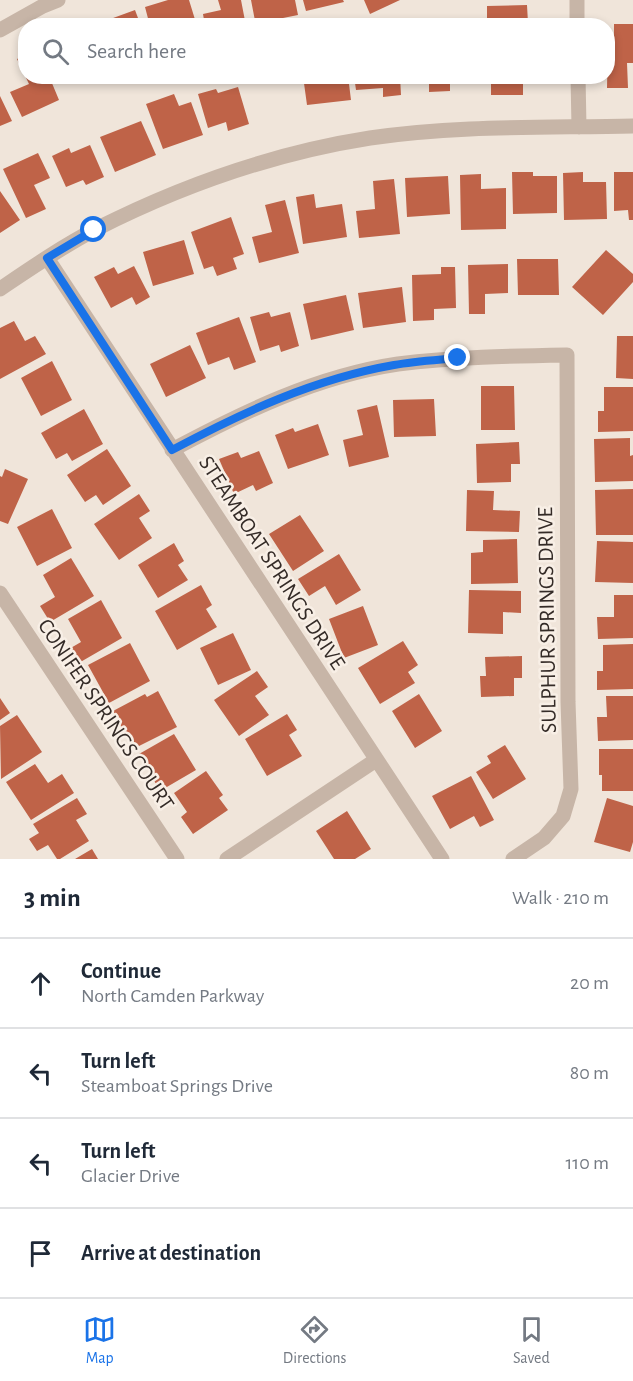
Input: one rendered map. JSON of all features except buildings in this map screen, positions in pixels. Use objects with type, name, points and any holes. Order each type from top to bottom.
[{"type":"street","points":[[22,18],[58,0]]},
{"type":"street","points":[[577,0],[577,18]]},
{"type":"street","points":[[0,30],[18,20]]},
{"type":"street","points":[[578,84],[579,127]]},
{"type":"street","points":[[0,289],[94,230],[137,208],[182,188],[251,164],[322,147],[420,132],[633,126]]},
{"type":"street","name":"STEAMBOAT SPRINGS DRIVE","points":[[47,258],[442,859]]},
{"type":"street","name":"SULPHUR SPRINGS DRIVE","points":[[172,450],[270,401],[355,373],[396,364],[458,358],[567,355],[568,702],[571,789],[562,816],[544,838],[513,859]]},
{"type":"street","name":"CONIFER SPRINGS COURT","points":[[0,593],[177,859]]},
{"type":"street","points":[[227,859],[376,760]]},
{"type":"route","points":[[94,230],[47,258],[172,450],[230,419],[270,401],[313,386],[355,373],[396,364],[458,358]]}]
